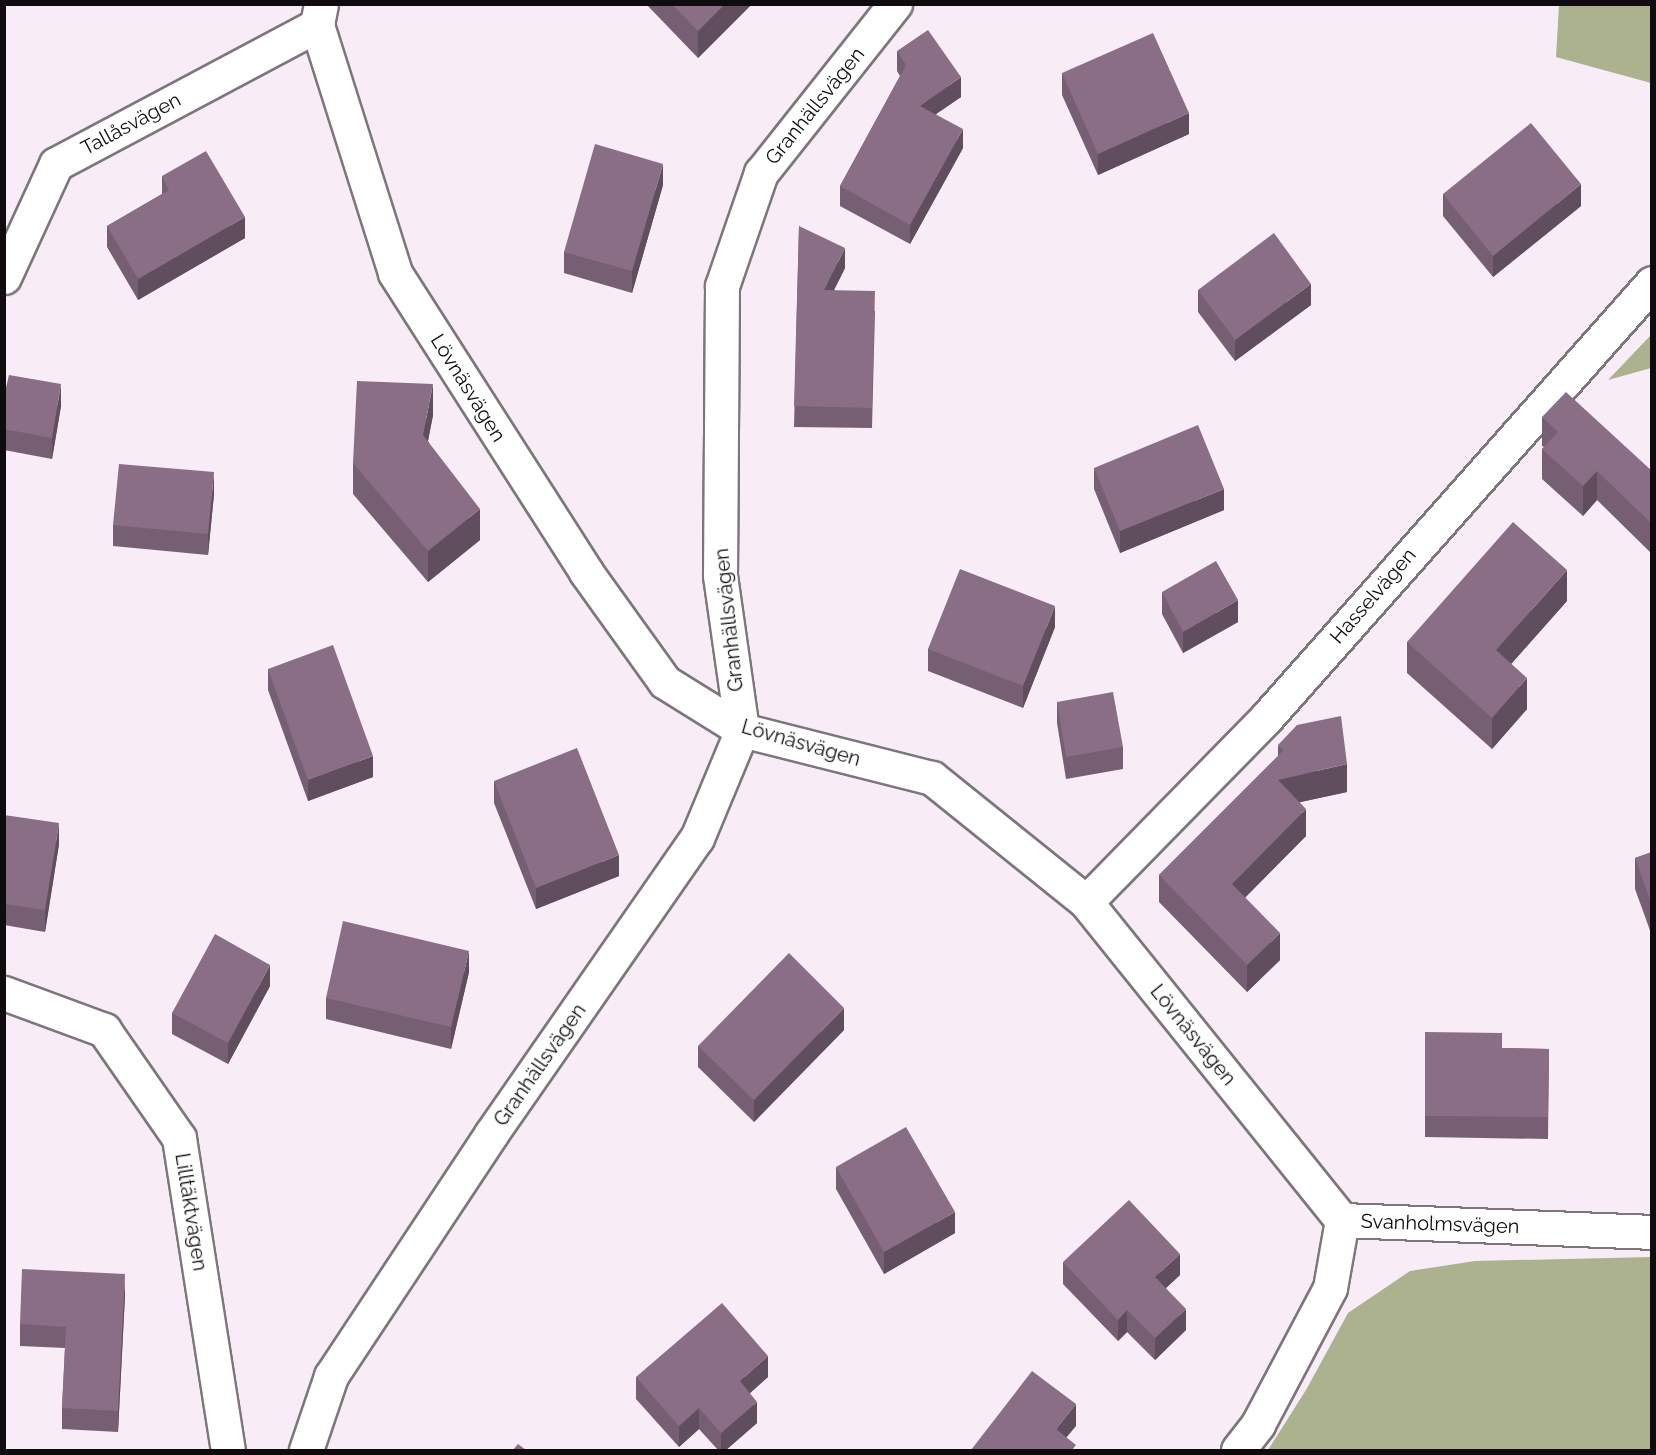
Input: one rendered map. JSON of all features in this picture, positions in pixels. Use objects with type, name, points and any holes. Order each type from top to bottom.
[{"type":"street","name":"Granhällsvägen","points":[[306,1450],[332,1376],[491,1134],[697,838],[742,730],[720,575],[722,286],[761,173],[895,4]]},
{"type":"street","name":"Lövnäsvägen","points":[[319,15],[395,273],[586,573],[665,682],[742,730],[932,778],[1086,902],[1342,1220]]},
{"type":"street","name":"Tallåsvägen","points":[[4,277],[56,164],[319,15]]},
{"type":"street","name":"Hasselvägen","points":[[1086,902],[1267,717],[1652,283]]},
{"type":"street","name":"Lilltäktvägen","points":[[4,993],[104,1030],[179,1138],[228,1450]]},
{"type":"street","name":"Svanholmsvägen","points":[[1238,1450],[1258,1424],[1330,1288],[1342,1220],[1652,1232]]},
{"type":"green space","points":[[1559,5],[1651,5],[1651,83],[1556,57]]},
{"type":"green space","points":[[1651,335],[1651,368],[1608,380]]},
{"type":"green space","points":[[1651,1257],[1651,1450],[1268,1450],[1306,1390],[1348,1313],[1410,1271],[1475,1261]]},
{"type":"building","points":[[672,4],[725,4],[698,31]]},
{"type":"building","points":[[928,30],[961,77],[920,106],[963,129],[910,225],[840,186],[906,65],[897,51]]},
{"type":"building","points":[[1153,33],[1189,113],[1098,154],[1062,73]]},
{"type":"building","points":[[1531,123],[1581,184],[1493,256],[1443,194]]},
{"type":"building","points":[[595,144],[663,164],[632,271],[564,252]]},
{"type":"building","points":[[206,151],[245,217],[138,279],[107,226],[169,190],[162,176]]},
{"type":"building","points":[[799,226],[845,248],[824,290],[875,291],[872,408],[794,406]]},
{"type":"building","points":[[1274,233],[1311,284],[1235,340],[1198,290]]},
{"type":"building","points":[[9,375],[61,384],[52,438],[4,429],[4,396]]},
{"type":"building","points":[[357,381],[433,384],[423,435],[480,509],[428,551],[353,463]]},
{"type":"building","points":[[1566,392],[1652,471],[1652,524],[1597,471],[1583,486],[1542,449],[1558,432],[1542,417]]},
{"type":"building","points":[[1198,425],[1224,489],[1120,531],[1094,468]]},
{"type":"building","points":[[119,464],[214,472],[208,534],[113,525]]},
{"type":"building","points":[[1513,522],[1567,570],[1496,650],[1527,678],[1492,718],[1407,642]]},
{"type":"building","points":[[1216,561],[1238,600],[1183,632],[1162,592]]},
{"type":"building","points":[[960,569],[1055,606],[1023,686],[928,649]]},
{"type":"building","points":[[333,645],[373,756],[308,780],[268,669]]},
{"type":"building","points":[[1113,692],[1123,747],[1066,757],[1057,702]]},
{"type":"building","points":[[1341,716],[1347,764],[1278,780],[1306,809],[1232,884],[1280,933],[1247,965],[1159,875],[1284,750],[1278,745],[1297,725]]},
{"type":"building","points":[[577,748],[619,855],[536,888],[494,781]]},
{"type":"building","points":[[4,815],[59,823],[45,910],[4,904]]},
{"type":"building","points":[[1652,852],[1652,905],[1635,858]]},
{"type":"building","points":[[343,921],[469,951],[451,1027],[326,998]]},
{"type":"building","points":[[215,934],[270,965],[228,1043],[172,1013]]},
{"type":"building","points":[[789,953],[844,1008],[754,1100],[698,1046]]},
{"type":"building","points":[[1425,1032],[1502,1033],[1502,1048],[1549,1049],[1548,1117],[1425,1116]]},
{"type":"building","points":[[906,1127],[955,1212],[884,1252],[836,1167]]},
{"type":"building","points":[[1129,1200],[1180,1254],[1155,1277],[1186,1309],[1155,1338],[1127,1310],[1118,1320],[1063,1262]]},
{"type":"building","points":[[22,1269],[125,1274],[118,1411],[62,1408],[66,1327],[20,1324]]},
{"type":"building","points":[[722,1303],[768,1356],[740,1381],[757,1402],[721,1433],[699,1408],[679,1426],[636,1377]]},
{"type":"building","points":[[1032,1371],[1076,1404],[1056,1429],[1076,1445],[1072,1450],[971,1450]]},
{"type":"building","points":[[518,1444],[526,1450],[513,1450]]}]
